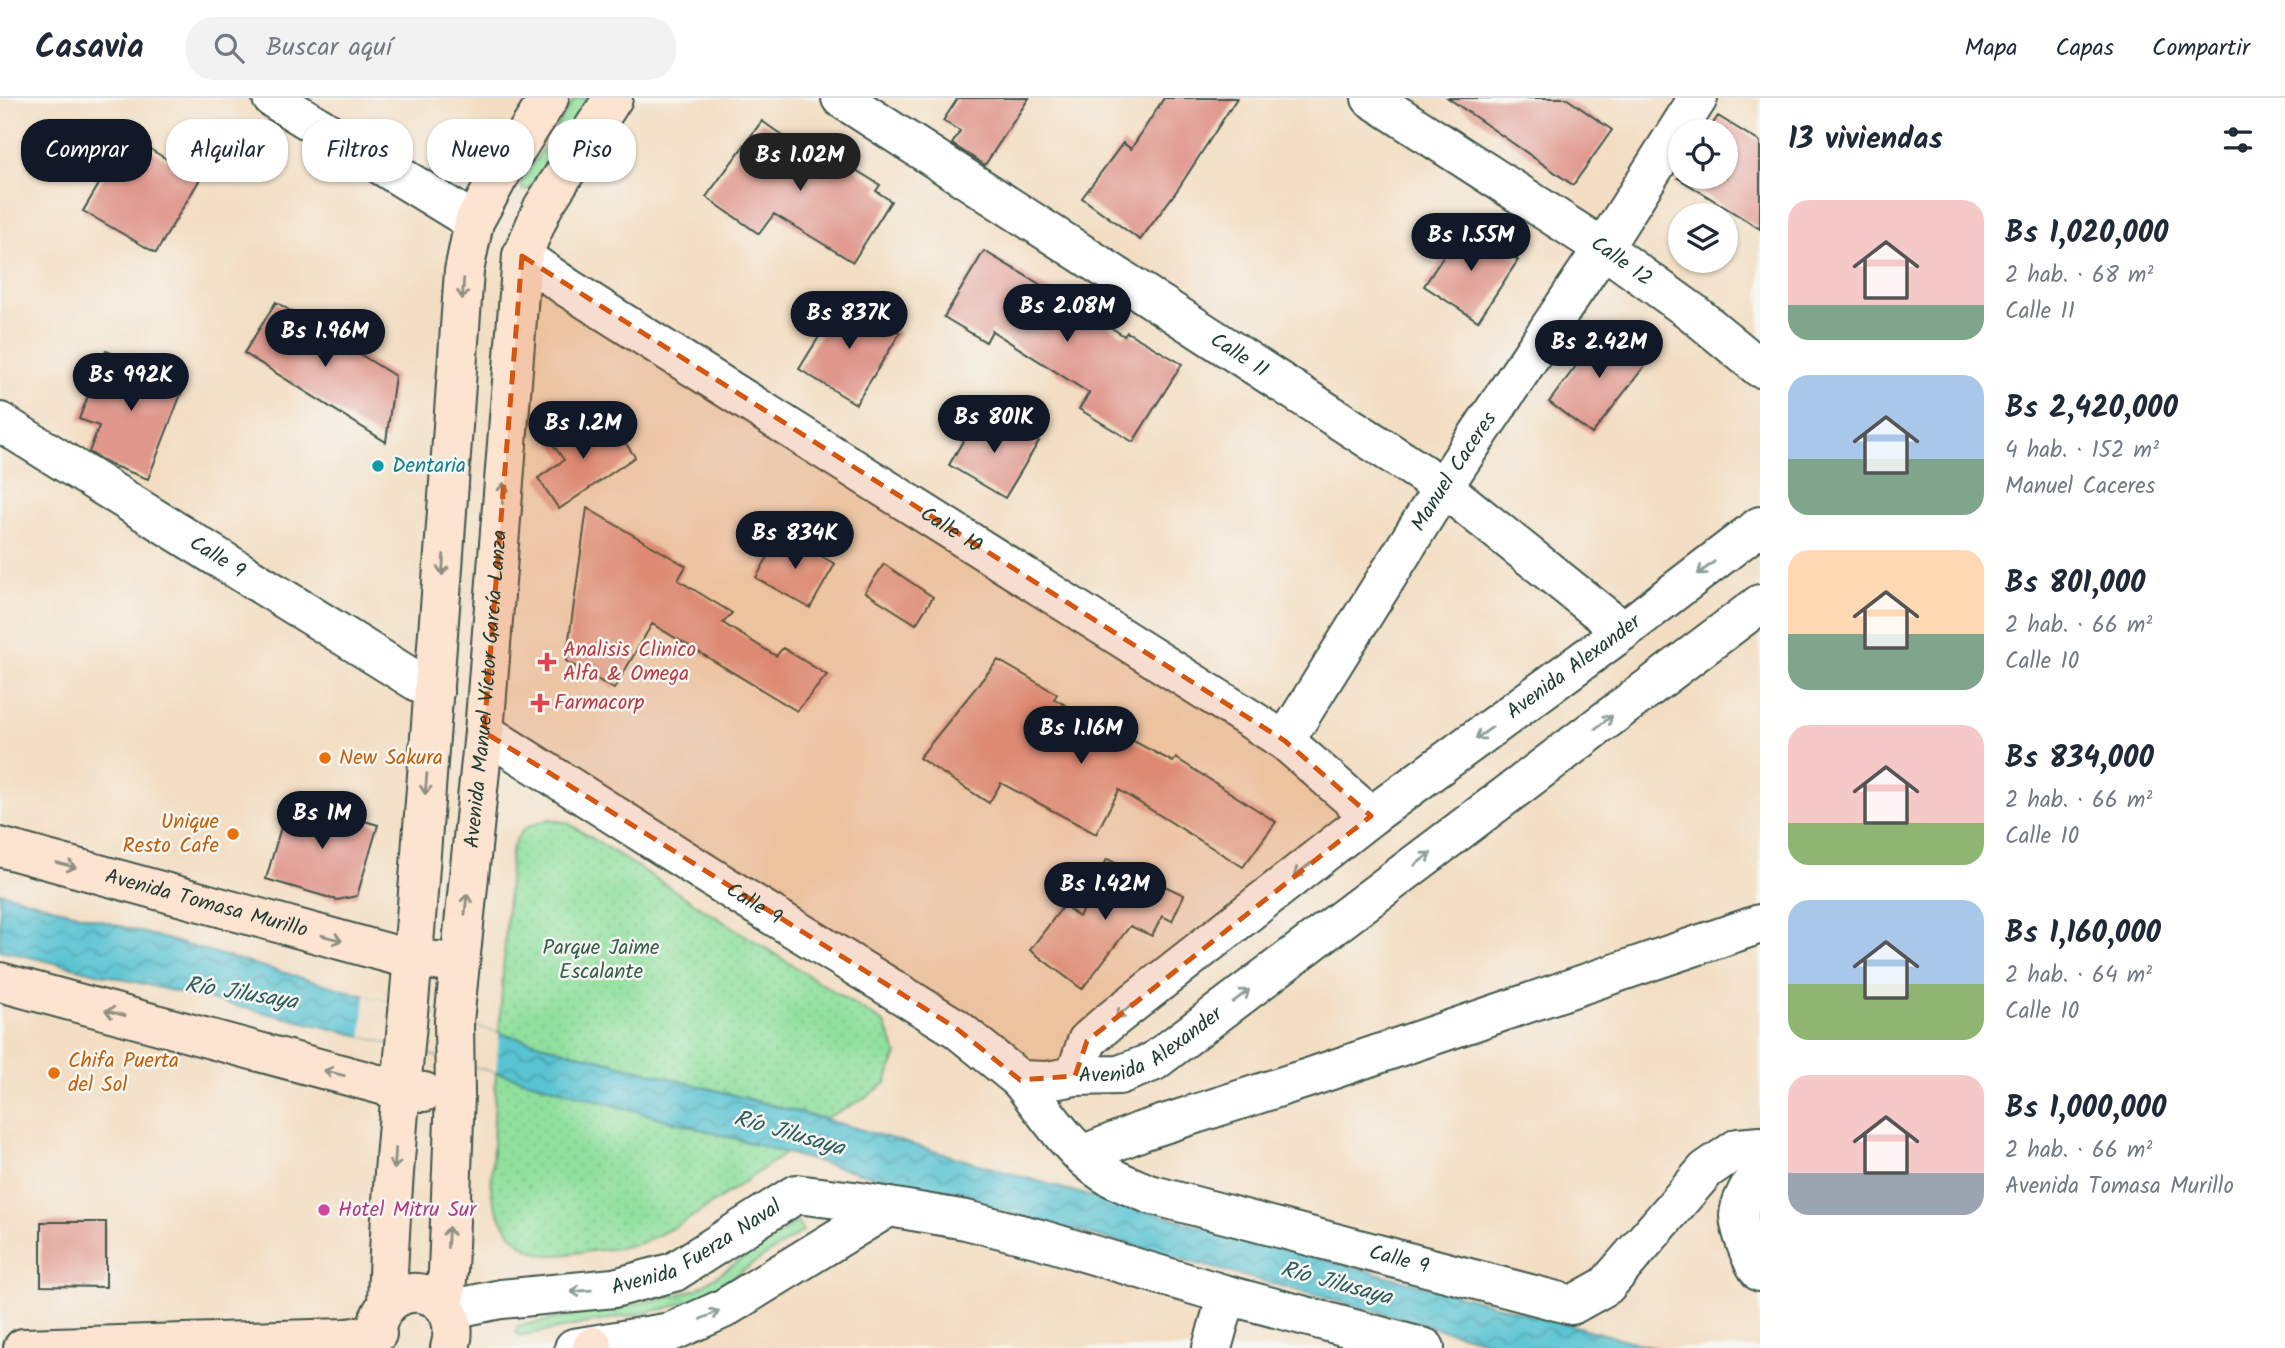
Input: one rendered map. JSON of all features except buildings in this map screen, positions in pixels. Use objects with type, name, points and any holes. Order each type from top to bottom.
[{"type":"main road","points":[[382,1329],[434,692],[464,271],[474,222],[498,178],[550,98]]},
{"type":"main road","name":"Avenida Manuel Víctor García Lanza","points":[[452,1331],[448,1271],[455,1078],[454,1021],[484,732],[522,256],[543,207],[612,98]]},
{"type":"main road","points":[[474,222],[522,256]]},
{"type":"main road","points":[[434,692],[484,732]]},
{"type":"main road","name":"Avenida Tomasa Murillo","points":[[0,846],[413,960],[460,962]]},
{"type":"main road","points":[[0,982],[400,1090],[455,1078]]},
{"type":"main road","points":[[23,1348],[346,1338],[382,1329],[405,1294],[415,1293],[426,1294],[452,1331]]},
{"type":"street","points":[[272,98],[474,222]]},
{"type":"street","name":"Calle 11","points":[[841,98],[1443,487],[1623,631]]},
{"type":"street","name":"Calle 12","points":[[1371,98],[1603,248],[1692,312],[1760,368]]},
{"type":"street","name":"Manuel Caceres","points":[[1285,741],[1443,487],[1603,248],[1698,98]]},
{"type":"street","name":"Calle 10","points":[[522,256],[568,288],[1285,741],[1371,816]]},
{"type":"street","name":"Calle 9","points":[[0,422],[434,692]]},
{"type":"street","name":"Avenida Alexander","points":[[1760,526],[1623,631],[1371,816],[1087,1041],[1075,1076],[1119,1075],[1153,1062],[1760,604]]},
{"type":"street","name":"Calle 9","points":[[484,732],[741,897],[956,1028],[1020,1080],[1082,1155],[1104,1173],[1149,1194],[1572,1305],[1606,1286],[1706,1170],[1738,1148],[1760,1146]]},
{"type":"street","points":[[1082,1155],[1142,1131],[1308,1078],[1760,925]]},
{"type":"street","points":[[1020,1080],[1048,1081],[1075,1076]]},
{"type":"street","points":[[1760,1172],[1751,1182],[1739,1214],[1752,1262],[1760,1272]]},
{"type":"street","name":"Avenida Fuerza Naval","points":[[452,1331],[469,1304],[614,1288],[674,1272],[796,1194],[854,1200],[966,1220],[1040,1239],[1227,1295],[1425,1348]]},
{"type":"street","points":[[586,1347],[671,1332],[723,1309],[887,1208]]},
{"type":"street","points":[[1212,1348],[1227,1295]]},
{"type":"highlighted area","points":[[522,256],[1285,741],[1371,816],[1087,1041],[1075,1076],[1020,1080],[956,1028],[484,732]]},
{"type":"green space","points":[[575,98],[588,98],[574,119],[562,119]]},
{"type":"green space","points":[[548,140],[548,160],[534,181],[534,162]]},
{"type":"green space","points":[[534,182],[529,189],[523,190],[520,184]]},
{"type":"green space","name":"Parque Jaime Escalante","points":[[550,819],[568,823],[885,1024],[897,1054],[885,1084],[860,1101],[824,1119],[499,1033],[511,852],[517,837],[524,829]]},
{"type":"green space","points":[[496,1072],[786,1153],[699,1212],[645,1241],[619,1248],[549,1255],[538,1253],[527,1248],[511,1233],[494,1203],[491,1192]]},
{"type":"green space","points":[[797,1222],[803,1231],[701,1298],[664,1309],[520,1336],[515,1331],[518,1326],[662,1299],[697,1289]]},
{"type":"water","name":"Río Jilusaya","points":[[0,892],[454,1021],[824,1119],[1082,1194],[1656,1348],[1511,1348],[362,1036],[0,950]]},
{"type":"pier","points":[[365,995],[499,1033],[496,1072],[362,1036]]},
{"type":"place","name":"Dentaria","points":[[378,466]]},
{"type":"place","name":"Analisis Clinico Alfa & Omega","points":[[547,662]]},
{"type":"place","name":"Farmacorp","points":[[540,703]]},
{"type":"place","name":"New Sakura","points":[[325,758]]},
{"type":"place","name":"Unique Resto Cafe","points":[[233,834]]},
{"type":"place","name":"Chifa Puerta del Sol","points":[[54,1073]]},
{"type":"place","name":"Hotel Mitru Sur","points":[[324,1210]]}]
